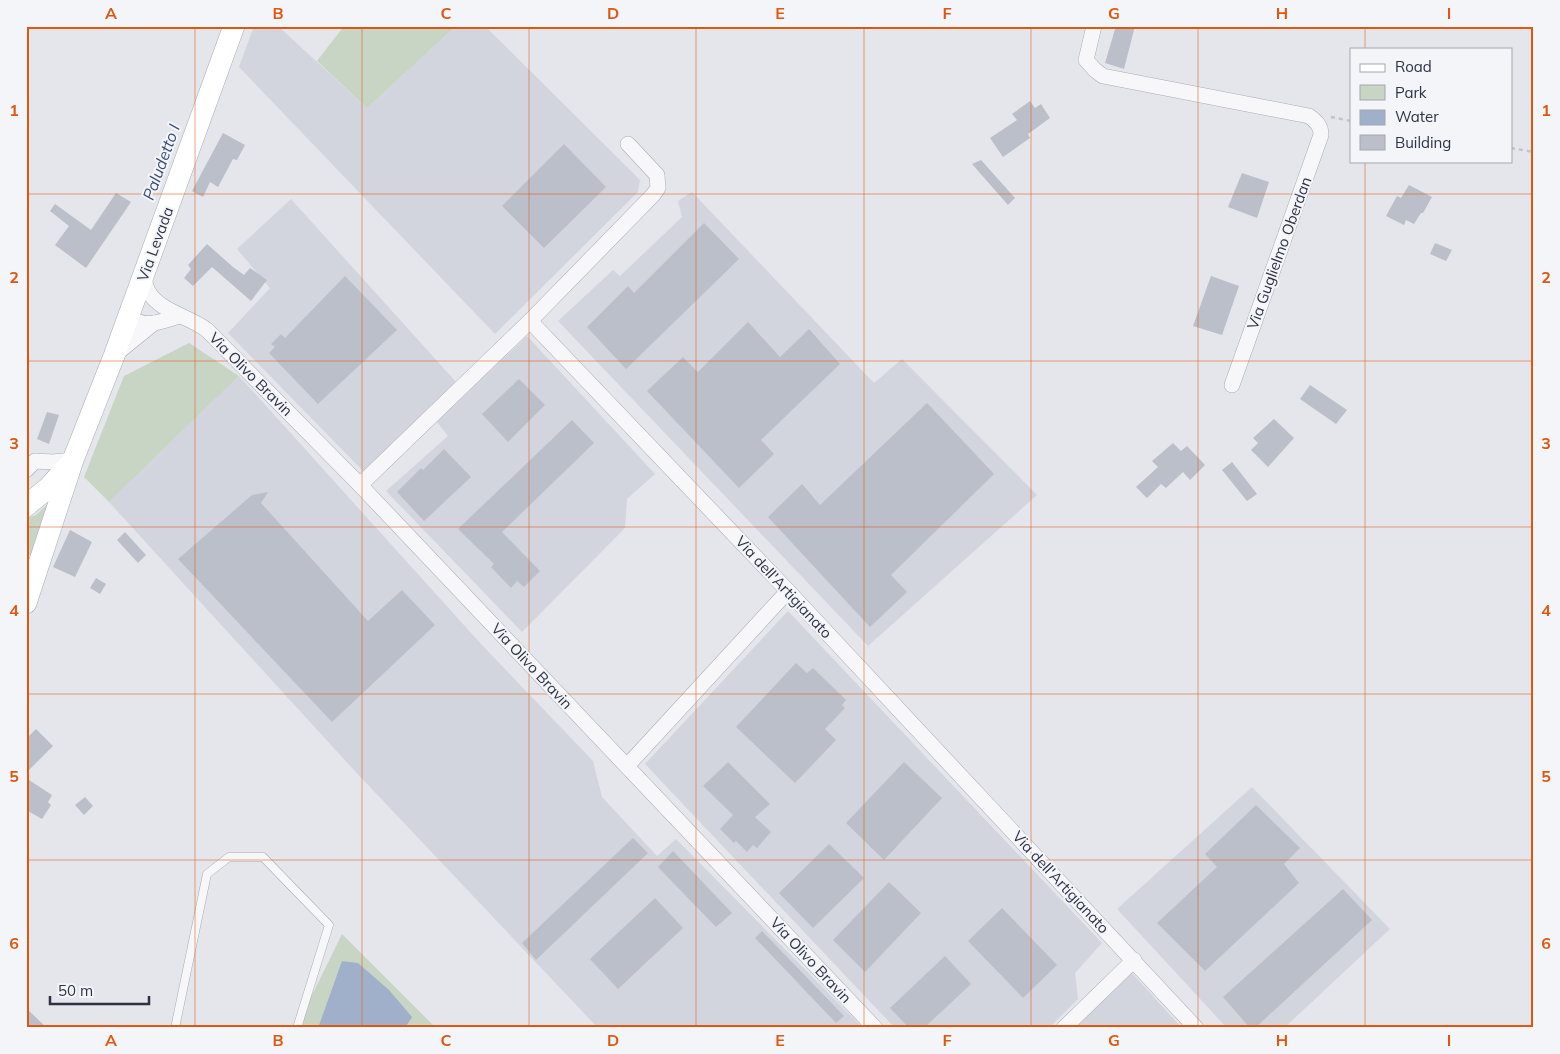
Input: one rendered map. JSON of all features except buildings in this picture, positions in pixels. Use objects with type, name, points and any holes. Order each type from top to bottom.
[{"type":"main road","name":"Via Levada","points":[[26,603],[45,550],[73,460],[114,356],[234,26]]},
{"type":"main road","name":"Via Levada","points":[[26,506],[48,488],[73,460]]},
{"type":"main road","points":[[26,565],[45,550]]},
{"type":"street","points":[[1094,26],[1086,60],[1103,76],[1309,116],[1316,121]]},
{"type":"street","name":"Via Guglielmo Oberdan","points":[[1232,384],[1321,136],[1321,128],[1316,121]]},
{"type":"street","points":[[360,485],[530,320],[653,195],[658,188],[657,175],[628,144]]},
{"type":"street","points":[[143,275],[148,291],[176,314]]},
{"type":"street","points":[[149,307],[160,308],[176,314],[142,324],[135,321],[129,313],[149,307]]},
{"type":"street","name":"Via Olivo Bravin","points":[[176,314],[197,322],[207,330],[360,485],[875,1028]]},
{"type":"street","name":"Via dell'Artigianato","points":[[530,320],[788,591],[1196,1028]]},
{"type":"street","points":[[114,356],[128,342],[154,322]]},
{"type":"street","points":[[26,470],[35,461],[73,460]]},
{"type":"street","points":[[627,766],[788,591]]},
{"type":"street","points":[[1064,1028],[1134,960]]},
{"type":"lane","points":[[175,1028],[208,874],[229,856],[263,857],[329,925],[297,1028]]},
{"type":"path","points":[[1316,121],[1330,117],[1350,121]]},
{"type":"path","points":[[1512,148],[1534,152]]},
{"type":"shaded area","points":[[254,26],[278,26],[367,108],[456,26],[485,26],[640,180],[638,192],[495,334],[239,67]]},
{"type":"shaded area","points":[[692,192],[874,383],[902,359],[1037,495],[868,646],[558,321],[613,270],[620,276],[682,217],[678,201]]},
{"type":"shaded area","points":[[291,199],[456,382],[364,472],[228,333],[270,288],[237,249]]},
{"type":"shaded area","points":[[527,336],[655,474],[627,499],[625,528],[522,632],[386,491],[448,436],[437,422]]},
{"type":"shaded area","points":[[239,376],[482,645],[593,761],[602,797],[657,856],[676,839],[863,1028],[598,1028],[352,768],[109,502]]},
{"type":"shaded area","points":[[788,611],[1102,943],[1075,973],[1078,999],[1049,1028],[895,1028],[645,764]]},
{"type":"shaded area","points":[[1252,787],[1390,929],[1284,1028],[1227,1028],[1117,909]]},
{"type":"shaded area","points":[[1130,971],[1182,1028],[1074,1028]]},
{"type":"green space","points":[[344,26],[456,26],[367,108],[317,61]]},
{"type":"green space","points":[[189,343],[239,376],[109,502],[84,477],[124,376]]},
{"type":"green space","points":[[53,499],[35,550],[26,559],[26,518],[36,515]]},
{"type":"green space","points":[[342,934],[433,1025],[431,1028],[296,1028]]},
{"type":"water","points":[[342,961],[358,963],[389,990],[412,1017],[405,1028],[318,1028]]},
{"type":"water label","name":"Paludetto I","points":[[161,162]]}]
